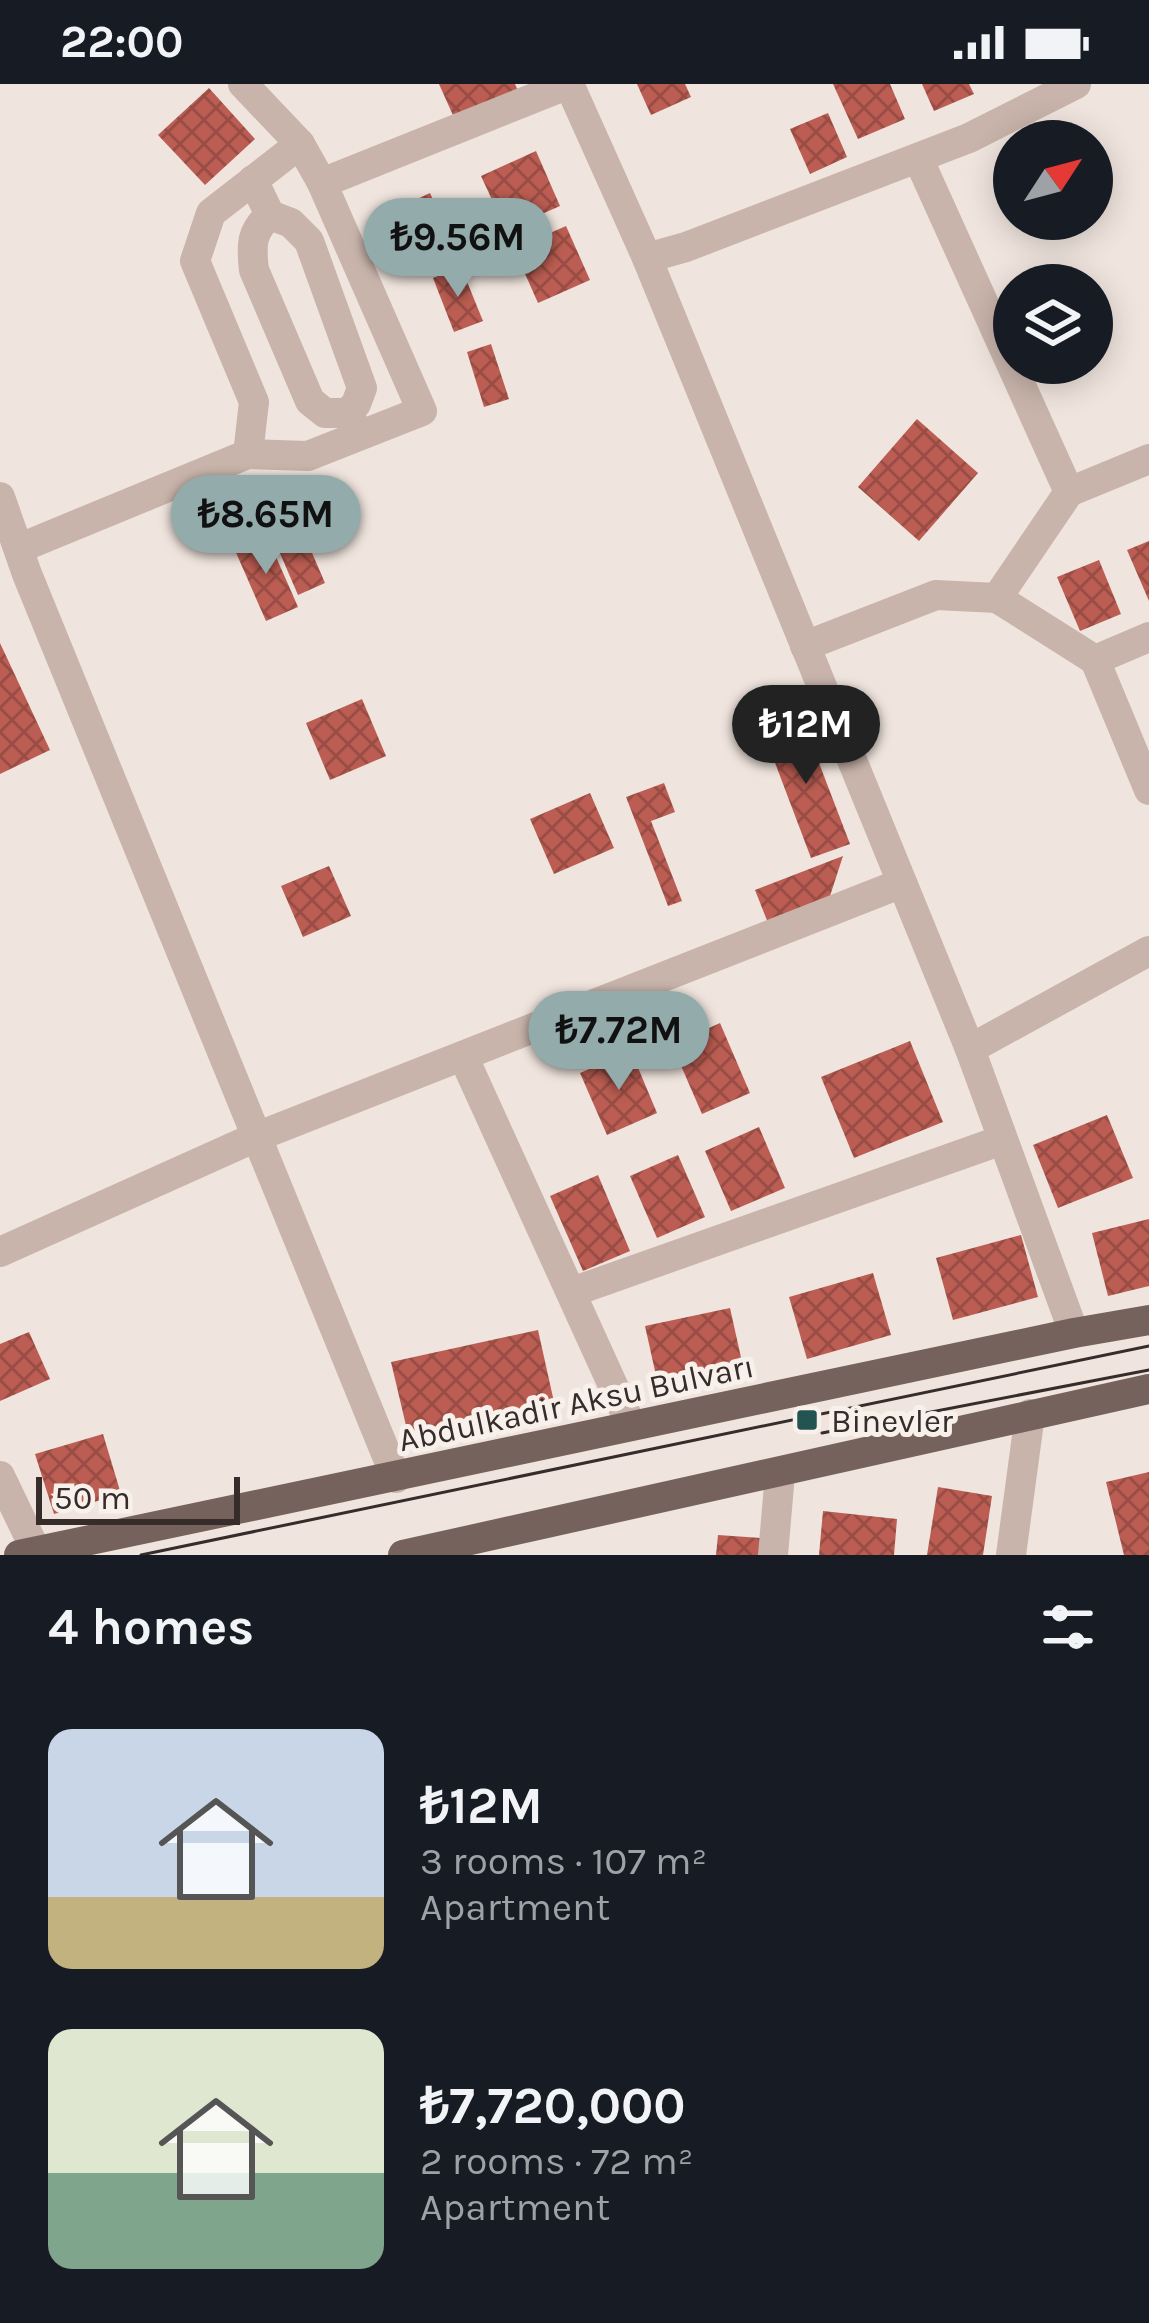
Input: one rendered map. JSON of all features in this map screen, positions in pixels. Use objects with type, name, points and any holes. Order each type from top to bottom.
[{"type":"main road","name":"Abdulkadir Aksu Bulvarı","points":[[27,1553],[1149,1321]]},
{"type":"main road","points":[[404,1555],[464,1549],[1149,1389]]},
{"type":"street","points":[[20,548],[248,454],[308,456],[353,424],[422,411],[322,183],[300,144],[243,84]]},
{"type":"street","points":[[322,183],[569,84],[647,258],[970,1049],[1074,1333]]},
{"type":"street","points":[[647,258],[686,248],[969,138],[1076,84]]},
{"type":"street","points":[[248,454],[254,401],[194,261],[211,213],[300,144]]},
{"type":"street","points":[[918,158],[1070,492]]},
{"type":"street","points":[[253,180],[270,215],[291,223],[309,241],[362,388],[353,424]]},
{"type":"street","points":[[270,215],[255,228],[254,270],[310,401],[353,424]]},
{"type":"street","points":[[997,598],[1070,492],[1149,459]]},
{"type":"street","points":[[0,497],[27,574],[396,1478]]},
{"type":"street","points":[[805,646],[936,595],[997,598],[1095,660],[1149,790]]},
{"type":"street","points":[[1095,660],[1149,637]]},
{"type":"street","points":[[0,1252],[256,1137],[902,883]]},
{"type":"street","points":[[970,1049],[1149,951]]},
{"type":"street","points":[[463,1056],[631,1425]]},
{"type":"street","points":[[572,1292],[1002,1140]]},
{"type":"street","points":[[1011,1555],[1030,1414]]},
{"type":"street","points":[[773,1555],[780,1474]]},
{"type":"street","points":[[0,1476],[27,1553]]},
{"type":"building","points":[[439,84],[515,84],[519,93],[456,122]]},
{"type":"building","points":[[637,84],[685,84],[691,97],[651,115]]},
{"type":"building","points":[[833,84],[890,84],[905,119],[858,139]]},
{"type":"building","points":[[922,84],[969,84],[974,94],[934,111]]},
{"type":"building","points":[[209,88],[255,139],[205,185],[158,135]]},
{"type":"building","points":[[828,113],[847,157],[810,174],[790,129]]},
{"type":"building","points":[[536,151],[560,206],[506,230],[481,176]]},
{"type":"building","points":[[430,193],[453,243],[424,256],[402,206]]},
{"type":"building","points":[[566,226],[590,280],[538,303],[514,249]]},
{"type":"building","points":[[461,267],[483,321],[454,332],[433,278]]},
{"type":"building","points":[[491,344],[509,399],[484,407],[467,352]]},
{"type":"building","points":[[917,419],[978,473],[919,541],[858,487]]},
{"type":"building","points":[[300,525],[325,583],[298,595],[273,537]]},
{"type":"building","points":[[266,534],[298,607],[266,621],[234,548]]},
{"type":"building","points":[[1149,541],[1149,601],[1127,550]]},
{"type":"building","points":[[1099,560],[1121,614],[1080,631],[1057,577]]},
{"type":"building","points":[[0,643],[50,750],[0,774]]},
{"type":"building","points":[[362,699],[386,756],[330,780],[306,723]]},
{"type":"building","points":[[801,716],[850,844],[811,858],[763,731]]},
{"type":"building","points":[[664,783],[675,812],[651,821],[682,901],[668,906],[626,797]]},
{"type":"building","points":[[590,793],[614,848],[554,874],[530,819]]},
{"type":"building","points":[[843,856],[829,899],[768,923],[755,890]]},
{"type":"building","points":[[329,866],[351,916],[303,937],[281,886]]},
{"type":"building","points":[[720,1023],[750,1093],[702,1114],[672,1045]]},
{"type":"building","points":[[910,1041],[943,1122],[854,1158],[821,1077]]},
{"type":"building","points":[[631,1051],[657,1113],[607,1135],[580,1073]]},
{"type":"building","points":[[1107,1115],[1133,1178],[1058,1208],[1033,1145]]},
{"type":"building","points":[[759,1127],[785,1188],[731,1211],[705,1151]]},
{"type":"building","points":[[678,1155],[705,1217],[657,1238],[630,1176]]},
{"type":"building","points":[[598,1175],[630,1251],[583,1271],[550,1196]]},
{"type":"building","points":[[1149,1219],[1149,1286],[1108,1296],[1092,1233]]},
{"type":"building","points":[[1021,1235],[1038,1297],[953,1320],[936,1258]]},
{"type":"building","points":[[873,1273],[891,1335],[807,1359],[789,1297]]},
{"type":"building","points":[[730,1308],[744,1371],[659,1389],[645,1326]]},
{"type":"building","points":[[538,1330],[554,1402],[408,1434],[391,1362]]},
{"type":"building","points":[[29,1332],[50,1379],[0,1401],[0,1344]]},
{"type":"building","points":[[103,1434],[121,1494],[54,1514],[35,1454]]},
{"type":"building","points":[[1149,1472],[1149,1555],[1124,1555],[1106,1482]]},
{"type":"building","points":[[938,1487],[992,1496],[983,1555],[927,1555]]},
{"type":"building","points":[[823,1511],[897,1519],[894,1555],[819,1555]]},
{"type":"building","points":[[718,1535],[761,1538],[760,1555],[716,1555]]},
{"type":"tram line","points":[[141,1555],[1149,1346]]},
{"type":"tram line","points":[[822,1433],[1149,1370]]},
{"type":"place","name":"Binevler","points":[[807,1420]]}]
